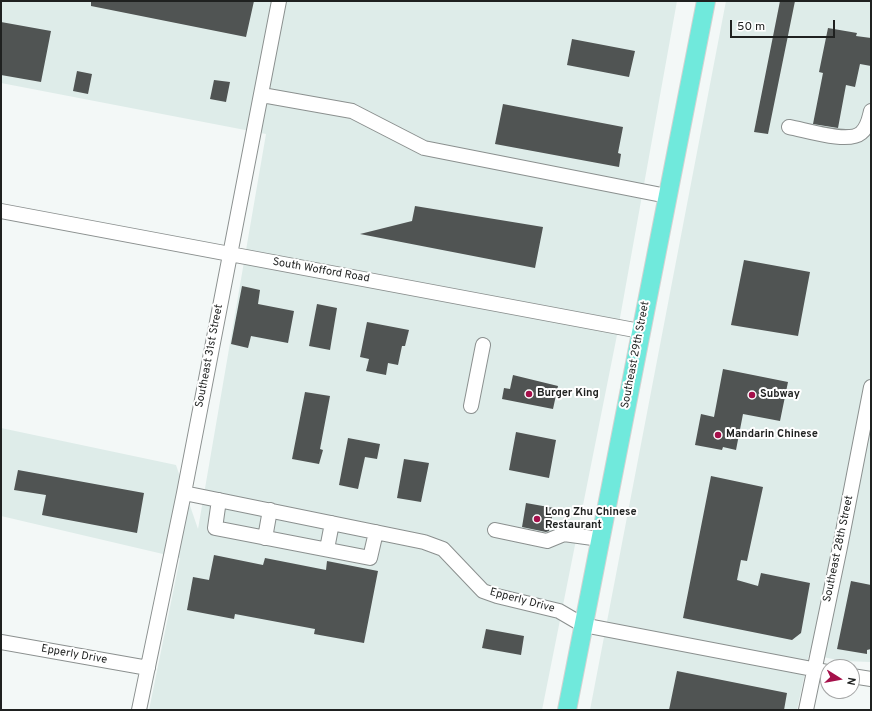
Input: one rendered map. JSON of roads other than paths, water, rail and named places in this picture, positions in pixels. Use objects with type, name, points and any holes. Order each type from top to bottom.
[{"type":"main road","name":"Southeast 29th Street","points":[[567,710],[640,331],[706,1]]},
{"type":"street","name":"Southeast 31st Street","points":[[139,710],[184,493],[279,1]]},
{"type":"street","points":[[262,95],[352,111],[424,148],[667,196]]},
{"type":"street","points":[[789,127],[849,138],[860,134],[865,129],[869,122],[871,111]]},
{"type":"street","name":"South Wofford Road","points":[[1,212],[640,331]]},
{"type":"street","points":[[471,406],[483,346]]},
{"type":"street","name":"Southeast 28th Street","points":[[806,710],[813,669],[840,547],[871,387]]},
{"type":"street","name":"Epperly Drive","points":[[184,493],[424,542],[443,549],[483,591],[503,598],[559,610],[583,626],[654,638],[820,670]]},
{"type":"street","points":[[220,500],[215,528],[370,558],[376,532]]},
{"type":"street","points":[[265,538],[270,510]]},
{"type":"street","points":[[327,549],[332,523]]},
{"type":"street","points":[[495,530],[547,541],[564,534],[600,539]]},
{"type":"street","name":"Epperly Drive","points":[[1,642],[148,668]]},
{"type":"street","points":[[860,678],[871,680]]},
{"type":"place","name":"Burger King","points":[[529,394]]},
{"type":"place","name":"Subway","points":[[752,395]]},
{"type":"place","name":"Mandarin Chinese","points":[[718,435]]},
{"type":"place","name":"Long Zhu Chinese Restaurant","points":[[537,519]]}]
